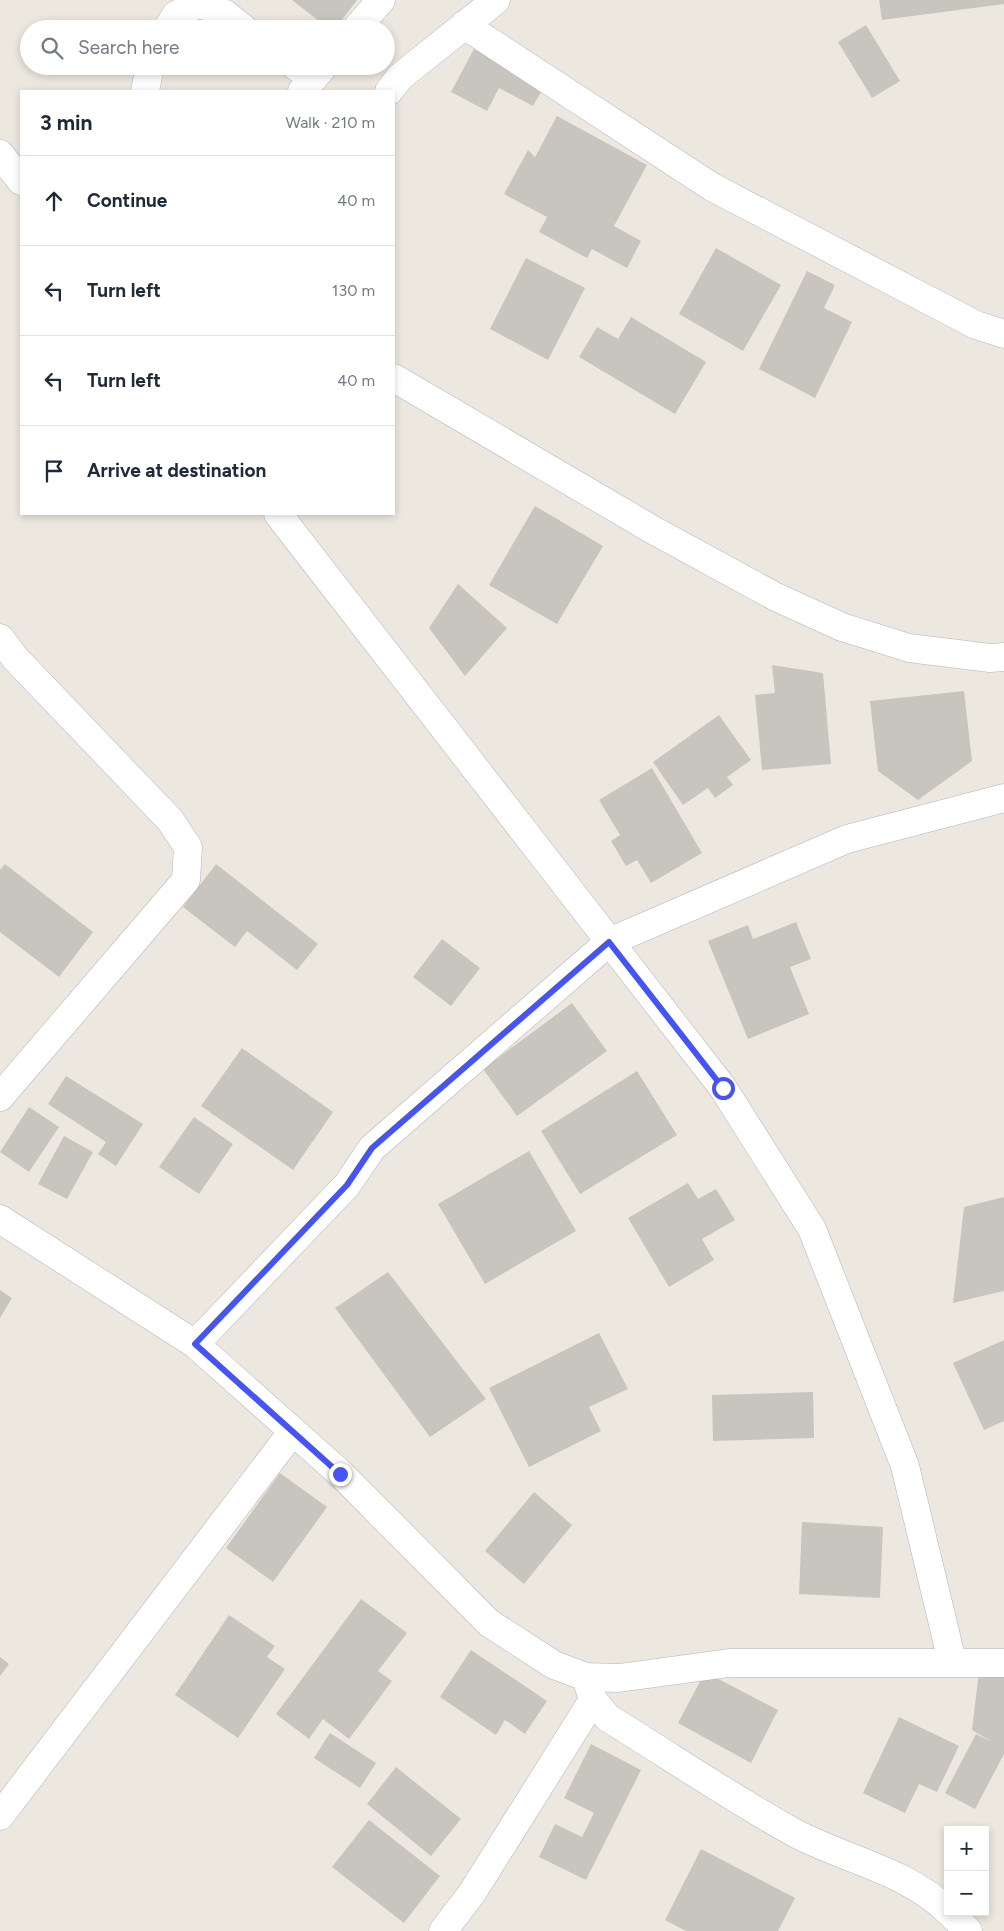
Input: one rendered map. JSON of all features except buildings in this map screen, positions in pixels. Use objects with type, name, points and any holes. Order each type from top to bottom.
[{"type":"street","points":[[364,20],[381,0]]},
{"type":"street","points":[[391,90],[400,77],[496,0]]},
{"type":"street","points":[[173,20],[176,15],[199,3],[225,14],[233,20]]},
{"type":"street","points":[[464,25],[712,187],[976,325],[1004,334]]},
{"type":"street","points":[[145,90],[148,75]]},
{"type":"street","points":[[0,152],[20,162]]},
{"type":"street","points":[[0,152],[20,180]]},
{"type":"street","points":[[395,379],[653,530],[776,597],[842,627],[909,648],[990,658],[1004,657]]},
{"type":"street","points":[[279,515],[723,1088],[812,1229],[905,1466],[952,1661]]},
{"type":"street","points":[[0,1097],[186,880],[188,847],[170,820],[5,657]]},
{"type":"street","points":[[195,1344],[347,1185],[372,1148],[609,942],[847,839],[1004,798]]},
{"type":"street","points":[[0,1219],[195,1344],[340,1474],[488,1623],[590,1689],[608,1718],[794,1832],[881,1868],[931,1895],[944,1908]]},
{"type":"street","points":[[0,1816],[293,1431]]},
{"type":"street","points":[[443,1931],[472,1893],[590,1689],[619,1678],[729,1663],[952,1661],[1004,1663]]},
{"type":"street","points":[[952,1916],[968,1931]]},
{"type":"route","points":[[340,1474],[195,1344],[347,1185],[372,1148],[609,942],[723,1088]]}]
